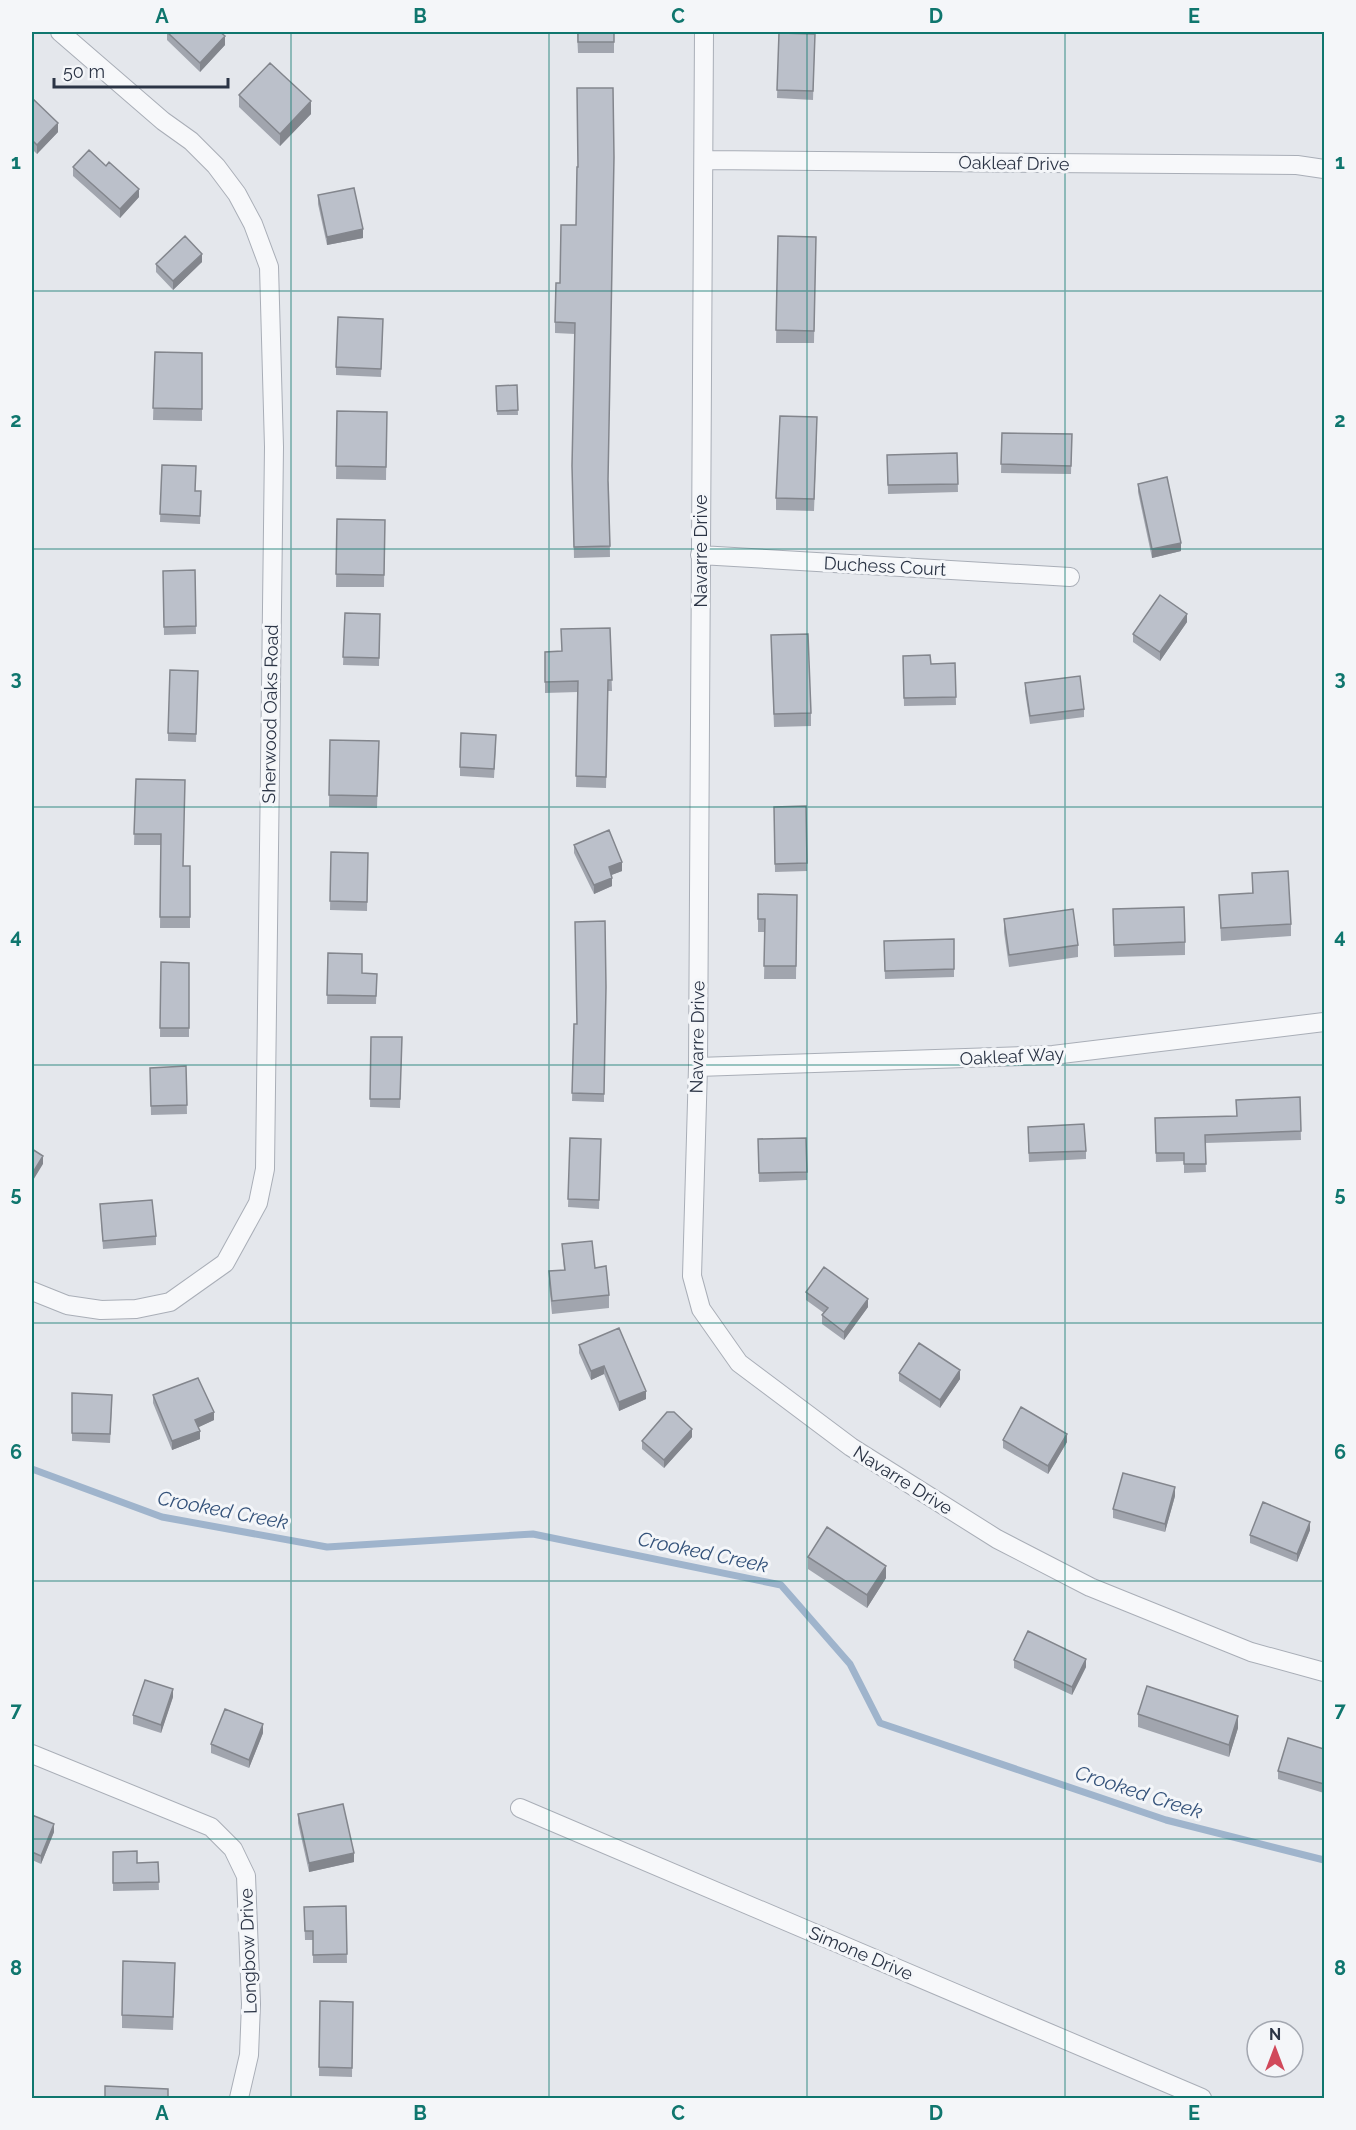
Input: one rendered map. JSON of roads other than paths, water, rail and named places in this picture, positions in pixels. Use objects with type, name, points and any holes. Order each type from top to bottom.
[{"type":"street","name":"Sherwood Oaks Road","points":[[32,1291],[67,1305],[102,1310],[136,1309],[170,1302],[225,1263],[258,1203],[265,1169],[274,447],[269,267],[254,224],[237,194],[216,166],[191,141],[163,121],[60,32]]},
{"type":"street","name":"Navarre Drive","points":[[704,32],[699,555],[698,1067],[692,1276],[701,1309],[739,1363],[850,1447],[997,1539],[1090,1587],[1251,1652],[1324,1672]]},
{"type":"street","name":"Oakleaf Drive","points":[[704,160],[1297,165],[1324,169]]},
{"type":"street","name":"Duchess Court","points":[[699,555],[1070,577]]},
{"type":"street","name":"Oakleaf Way","points":[[698,1067],[1053,1055],[1324,1022]]},
{"type":"street","name":"Longbow Drive","points":[[32,1754],[211,1827],[233,1849],[246,1876],[251,2004],[249,2055],[239,2098]]},
{"type":"street","name":"Simone Drive","points":[[520,1808],[1202,2098]]},
{"type":"waterway","name":"Crooked Creek","points":[[32,1469],[162,1517],[327,1547],[533,1534],[781,1585],[850,1664],[880,1723],[1166,1820],[1324,1860]]}]
